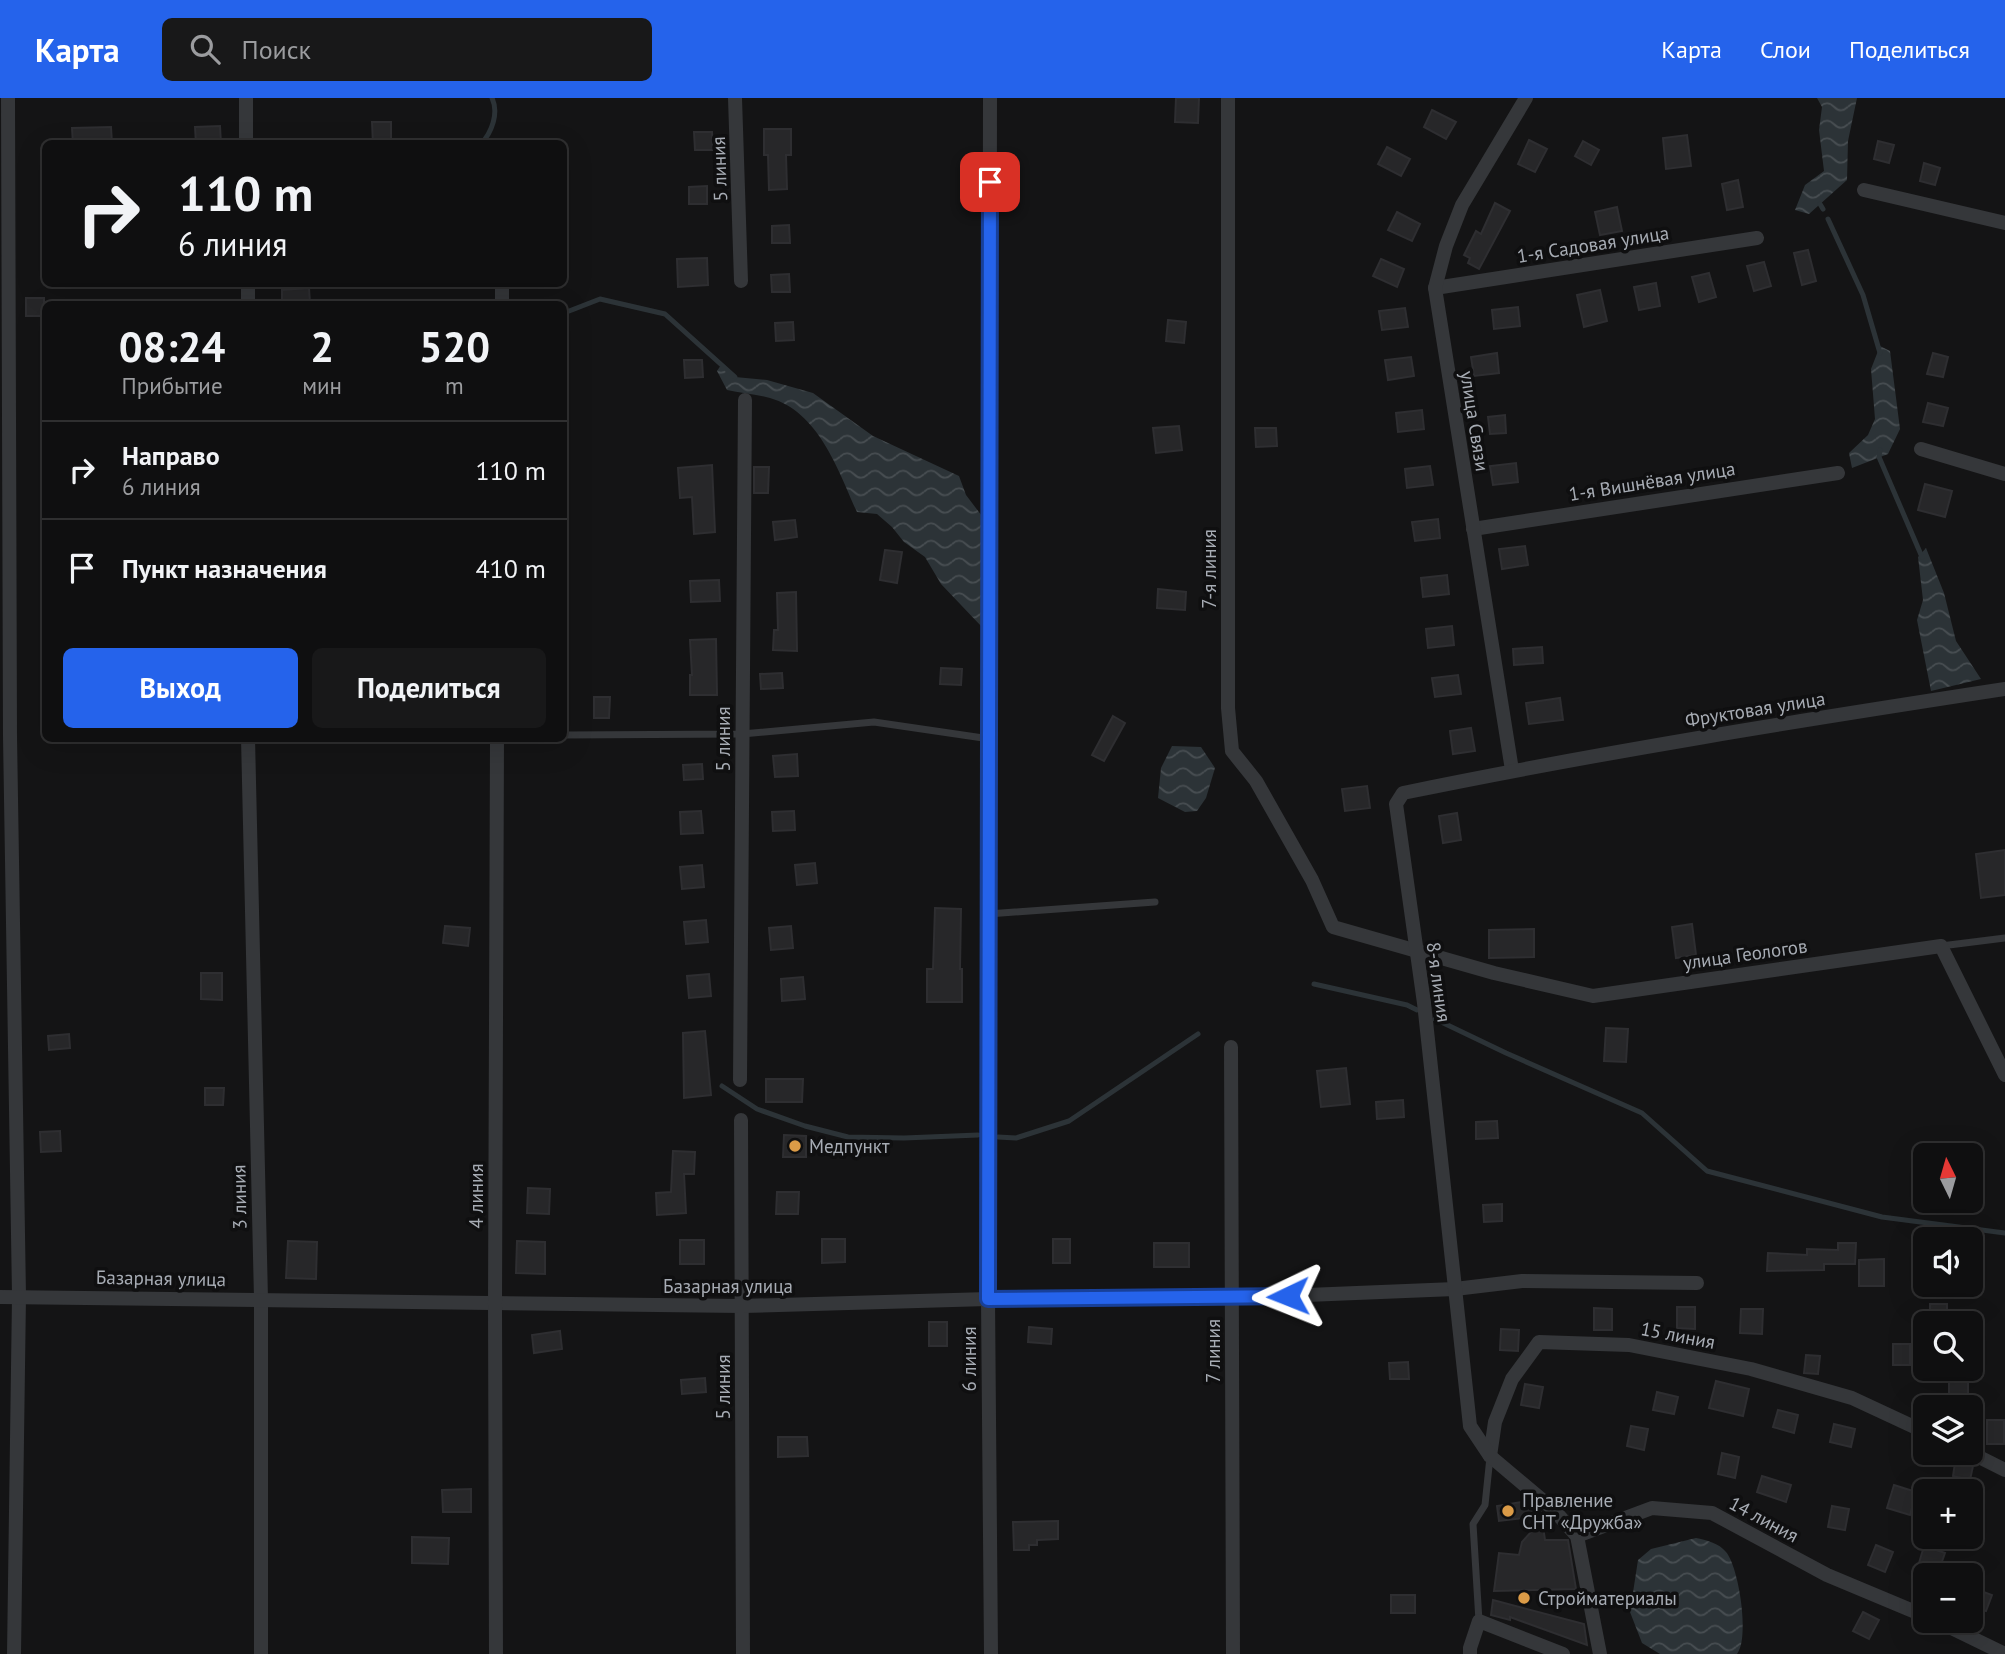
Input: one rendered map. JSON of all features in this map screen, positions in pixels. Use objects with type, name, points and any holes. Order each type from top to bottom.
[{"type":"street","points":[[8,98],[10,736],[19,1296],[14,1654]]},
{"type":"street","points":[[246,98],[246,140]]},
{"type":"street","name":"5 линия","points":[[736,98],[741,281]]},
{"type":"street","name":"6 линия","points":[[990,98],[990,1654]]},
{"type":"street","name":"7-я линия","points":[[1228,98],[1228,708],[1232,751],[1256,781],[1311,880],[1333,927],[1416,951]]},
{"type":"street","name":"улица Связи","points":[[1512,771],[1435,288],[1446,246],[1462,205],[1526,98]]},
{"type":"street","points":[[1864,190],[2005,223]]},
{"type":"street","name":"1-я Садовая улица","points":[[1435,288],[1757,238]]},
{"type":"street","name":"5 линия","points":[[740,1080],[745,400]]},
{"type":"street","points":[[1921,449],[2005,474]]},
{"type":"street","name":"1-я Вишнёвая улица","points":[[1473,529],[1838,473]]},
{"type":"street","name":"Фруктовая улица","points":[[1512,771],[2005,689]]},
{"type":"street","name":"3 линия","points":[[248,742],[261,1299],[261,1654]]},
{"type":"street","name":"4 линия","points":[[496,1654],[497,742]]},
{"type":"street","name":"8-я линия","points":[[1512,771],[1402,793],[1396,804],[1425,1010],[1470,1426],[1490,1456],[1553,1509],[1577,1536]]},
{"type":"street","points":[[1941,946],[2005,1075]]},
{"type":"street","name":"улица Геологов","points":[[1416,951],[1593,996],[1941,946]]},
{"type":"street","name":"7 линия","points":[[1231,1048],[1233,1654]]},
{"type":"street","name":"5 линия","points":[[741,1120],[743,1654]]},
{"type":"street","name":"Базарная улица","points":[[0,1297],[742,1306],[988,1299],[1232,1298],[1455,1289],[1522,1281],[1697,1283]]},
{"type":"street","name":"15 линия","points":[[1490,1456],[1495,1422],[1512,1379],[1539,1342],[1629,1345],[1751,1369],[1852,1398],[1913,1426]]},
{"type":"street","points":[[1983,1459],[2005,1470]]},
{"type":"street","name":"14 линия","points":[[1577,1536],[1652,1508],[1712,1513],[1827,1575],[1913,1611]]},
{"type":"street","points":[[1577,1536],[1600,1654]]},
{"type":"street","points":[[1470,1654],[1479,1621],[1563,1654]]},
{"type":"street","points":[[1962,1633],[2005,1654]]},
{"type":"lane","points":[[567,735],[742,734],[874,722],[990,739]]},
{"type":"lane","points":[[988,914],[1155,902]]},
{"type":"lane","points":[[1941,946],[2005,938]]},
{"type":"lane","points":[[1479,1621],[1474,1524],[1485,1504],[1490,1456]]},
{"type":"water","points":[[1817,98],[1857,98],[1848,141],[1847,180],[1809,214],[1795,210],[1805,185],[1824,171],[1819,130],[1822,107]]},
{"type":"water","points":[[1880,346],[1890,351],[1900,429],[1888,454],[1852,468],[1849,453],[1868,435],[1875,419],[1871,369]]},
{"type":"water","points":[[721,365],[735,377],[767,380],[813,393],[873,436],[959,476],[966,495],[988,524],[988,612],[981,626],[941,584],[925,557],[904,542],[877,514],[857,512],[825,444],[802,416],[787,405],[770,398],[727,390],[717,371]]},
{"type":"water","points":[[1926,548],[1944,593],[1956,641],[1981,679],[1931,691],[1917,620],[1923,600],[1918,557]]},
{"type":"water","points":[[1172,746],[1201,747],[1215,768],[1206,798],[1197,811],[1185,812],[1158,798],[1161,768]]},
{"type":"water","points":[[1696,1538],[1720,1546],[1731,1560],[1739,1587],[1743,1619],[1741,1646],[1737,1654],[1660,1654],[1642,1643],[1630,1612],[1638,1560],[1651,1549]]},
{"type":"building","points":[[1176,98],[1199,98],[1198,123],[1175,122]]},
{"type":"building","points":[[1432,110],[1456,122],[1446,139],[1424,127]]},
{"type":"building","points":[[372,122],[391,122],[391,140],[373,140]]},
{"type":"building","points":[[220,126],[221,140],[196,140],[195,127]]},
{"type":"building","points":[[111,127],[112,140],[73,140],[72,128]]},
{"type":"building","points":[[764,129],[791,129],[791,155],[786,155],[787,189],[769,190],[768,155],[764,155]]},
{"type":"building","points":[[694,132],[712,132],[713,150],[695,150]]},
{"type":"building","points":[[1687,135],[1691,166],[1666,169],[1663,138]]},
{"type":"building","points":[[1529,140],[1547,149],[1535,172],[1518,164]]},
{"type":"building","points":[[1583,141],[1599,150],[1591,165],[1575,156]]},
{"type":"building","points":[[1878,141],[1894,145],[1889,163],[1874,159]]},
{"type":"building","points":[[1387,147],[1410,159],[1401,176],[1378,164]]},
{"type":"building","points":[[1924,163],[1940,168],[1935,185],[1920,181]]},
{"type":"building","points":[[1738,180],[1743,207],[1727,210],[1722,184]]},
{"type":"building","points":[[707,186],[707,204],[689,204],[689,187]]},
{"type":"building","points":[[1495,203],[1510,211],[1479,269],[1468,263],[1470,258],[1464,255],[1476,231],[1481,234]]},
{"type":"building","points":[[1617,207],[1622,231],[1600,235],[1595,212]]},
{"type":"building","points":[[1397,212],[1420,224],[1412,241],[1388,230]]},
{"type":"building","points":[[789,225],[790,243],[772,243],[772,226]]},
{"type":"building","points":[[1808,250],[1816,281],[1802,285],[1794,253]]},
{"type":"building","points":[[707,258],[708,285],[678,287],[677,259]]},
{"type":"building","points":[[1381,259],[1404,269],[1397,287],[1373,276]]},
{"type":"building","points":[[1764,262],[1771,286],[1754,291],[1747,266]]},
{"type":"building","points":[[1709,273],[1716,297],[1699,302],[1692,277]]},
{"type":"building","points":[[789,274],[790,292],[772,292],[771,275]]},
{"type":"building","points":[[1656,283],[1660,306],[1639,310],[1634,287]]},
{"type":"building","points":[[309,288],[310,301],[282,301],[282,290]]},
{"type":"building","points":[[1600,290],[1607,321],[1584,327],[1577,295]]},
{"type":"building","points":[[26,298],[44,298],[42,316],[26,316]]},
{"type":"building","points":[[1518,307],[1520,326],[1494,329],[1492,310]]},
{"type":"building","points":[[1405,308],[1408,327],[1382,330],[1379,311]]},
{"type":"building","points":[[1168,320],[1186,322],[1184,343],[1166,341]]},
{"type":"building","points":[[793,322],[794,340],[776,341],[775,323]]},
{"type":"building","points":[[1497,353],[1499,373],[1474,376],[1471,357]]},
{"type":"building","points":[[1933,353],[1948,357],[1943,377],[1927,374]]},
{"type":"building","points":[[1411,357],[1414,376],[1388,380],[1385,360]]},
{"type":"building","points":[[684,360],[702,360],[703,377],[685,378]]},
{"type":"building","points":[[1928,403],[1948,408],[1943,426],[1923,422]]},
{"type":"building","points":[[1422,410],[1424,429],[1398,432],[1396,413]]},
{"type":"building","points":[[1505,415],[1506,433],[1490,434],[1488,417]]},
{"type":"building","points":[[1179,426],[1182,450],[1156,453],[1153,428]]},
{"type":"building","points":[[1255,428],[1276,428],[1277,446],[1256,447]]},
{"type":"building","points":[[1516,463],[1518,482],[1493,485],[1490,466]]},
{"type":"building","points":[[712,465],[715,532],[694,534],[692,497],[680,498],[678,468]]},
{"type":"building","points":[[1430,466],[1433,485],[1407,488],[1405,469]]},
{"type":"building","points":[[754,467],[769,467],[768,493],[754,493]]},
{"type":"building","points":[[1925,484],[1952,491],[1945,517],[1918,510]]},
{"type":"building","points":[[1438,519],[1440,538],[1415,541],[1412,522]]},
{"type":"building","points":[[795,520],[797,537],[775,540],[773,522]]},
{"type":"building","points":[[1525,546],[1528,565],[1502,569],[1499,549]]},
{"type":"building","points":[[885,550],[902,552],[897,583],[880,580]]},
{"type":"building","points":[[1447,575],[1449,594],[1423,597],[1421,578]]},
{"type":"building","points":[[719,580],[720,601],[691,602],[690,581]]},
{"type":"building","points":[[1158,589],[1186,592],[1185,610],[1157,608]]},
{"type":"building","points":[[796,592],[797,651],[773,650],[774,630],[778,630],[777,593]]},
{"type":"building","points":[[1452,626],[1454,645],[1428,648],[1426,629]]},
{"type":"building","points":[[716,639],[717,695],[690,695],[690,640]]},
{"type":"building","points":[[1542,647],[1543,663],[1514,665],[1513,649]]},
{"type":"building","points":[[941,668],[962,669],[961,685],[940,684]]},
{"type":"building","points":[[782,673],[783,688],[761,689],[760,674]]},
{"type":"building","points":[[1458,675],[1461,694],[1435,697],[1432,678]]},
{"type":"building","points":[[594,697],[610,697],[609,718],[594,718]]},
{"type":"building","points":[[1560,698],[1563,720],[1529,724],[1526,703]]},
{"type":"building","points":[[1113,716],[1125,723],[1104,761],[1092,755]]},
{"type":"building","points":[[1471,728],[1475,751],[1453,754],[1450,731]]},
{"type":"building","points":[[797,754],[798,776],[775,777],[773,756]]},
{"type":"building","points":[[702,764],[703,779],[684,780],[683,765]]},
{"type":"building","points":[[1367,786],[1370,808],[1345,811],[1342,789]]},
{"type":"building","points":[[701,811],[703,833],[681,834],[680,812]]},
{"type":"building","points":[[794,811],[795,830],[773,831],[772,812]]},
{"type":"building","points":[[1457,813],[1461,840],[1443,843],[1439,816]]},
{"type":"building","points":[[2005,850],[2005,895],[1981,898],[1976,854]]},
{"type":"building","points":[[815,863],[817,883],[797,885],[795,865]]},
{"type":"building","points":[[702,865],[704,887],[682,889],[680,867]]},
{"type":"building","points":[[935,908],[961,909],[962,1002],[927,1002],[927,969],[933,969]]},
{"type":"building","points":[[706,920],[708,942],[686,944],[684,922]]},
{"type":"building","points":[[1692,924],[1696,955],[1676,958],[1672,927]]},
{"type":"building","points":[[445,926],[470,928],[468,946],[443,943]]},
{"type":"building","points":[[791,926],[793,948],[771,950],[769,928]]},
{"type":"building","points":[[1534,929],[1534,957],[1489,958],[1489,930]]},
{"type":"building","points":[[201,973],[222,973],[222,1000],[201,999]]},
{"type":"building","points":[[709,974],[711,996],[689,998],[687,976]]},
{"type":"building","points":[[803,977],[805,999],[782,1001],[781,979]]},
{"type":"building","points":[[1606,1028],[1628,1029],[1626,1062],[1604,1061]]},
{"type":"building","points":[[705,1031],[711,1095],[684,1098],[683,1033]]},
{"type":"building","points":[[69,1034],[70,1048],[49,1050],[48,1036]]},
{"type":"building","points":[[1346,1068],[1350,1104],[1321,1107],[1317,1071]]},
{"type":"building","points":[[766,1079],[803,1079],[802,1102],[766,1102]]},
{"type":"building","points":[[205,1088],[224,1088],[223,1105],[205,1105]]},
{"type":"building","points":[[1403,1100],[1404,1117],[1377,1119],[1376,1102]]},
{"type":"building","points":[[1497,1121],[1498,1138],[1476,1139],[1476,1122]]},
{"type":"building","points":[[60,1131],[61,1151],[41,1152],[40,1132]]},
{"type":"building","name":"Медпункт","points":[[784,1135],[806,1136],[806,1157],[783,1157]]},
{"type":"building","points":[[673,1151],[695,1152],[694,1174],[684,1174],[686,1213],[657,1215],[656,1193],[671,1192]]},
{"type":"building","points":[[528,1188],[550,1189],[549,1214],[527,1213]]},
{"type":"building","points":[[777,1192],[799,1192],[798,1214],[776,1214]]},
{"type":"building","points":[[1502,1204],[1502,1221],[1484,1222],[1483,1205]]},
{"type":"building","points":[[822,1239],[845,1239],[845,1262],[822,1263]]},
{"type":"building","points":[[1053,1239],[1070,1239],[1070,1263],[1053,1263]]},
{"type":"building","points":[[680,1240],[704,1240],[704,1264],[680,1264]]},
{"type":"building","points":[[288,1241],[317,1242],[316,1279],[286,1278]]},
{"type":"building","points":[[517,1241],[545,1242],[545,1274],[516,1273]]},
{"type":"building","points":[[1154,1243],[1189,1243],[1189,1267],[1154,1267]]},
{"type":"building","points":[[1838,1243],[1856,1243],[1855,1264],[1824,1264],[1824,1270],[1767,1271],[1768,1253],[1807,1255],[1807,1249],[1838,1250]]},
{"type":"building","points":[[1884,1259],[1884,1286],[1859,1286],[1859,1260]]},
{"type":"building","points":[[1930,1304],[1947,1304],[1947,1311],[1930,1311]]},
{"type":"building","points":[[1677,1307],[1695,1307],[1695,1329],[1677,1328]]},
{"type":"building","points":[[1594,1308],[1612,1309],[1612,1330],[1594,1330]]},
{"type":"building","points":[[1741,1309],[1763,1309],[1762,1334],[1740,1333]]},
{"type":"building","points":[[929,1322],[947,1322],[947,1346],[929,1346]]},
{"type":"building","points":[[1029,1327],[1052,1329],[1051,1344],[1028,1342]]},
{"type":"building","points":[[1501,1329],[1519,1330],[1518,1351],[1500,1350]]},
{"type":"building","points":[[560,1331],[562,1349],[534,1353],[532,1335]]},
{"type":"building","points":[[1893,1344],[1910,1344],[1910,1365],[1893,1365]]},
{"type":"building","points":[[1806,1355],[1820,1356],[1818,1374],[1804,1373]]},
{"type":"building","points":[[1408,1362],[1409,1379],[1390,1379],[1389,1363]]},
{"type":"building","points":[[705,1378],[706,1392],[682,1394],[681,1380]]},
{"type":"building","points":[[1716,1381],[1749,1389],[1743,1416],[1709,1408]]},
{"type":"building","points":[[1949,1381],[1968,1381],[1968,1395],[1949,1395]]},
{"type":"building","points":[[1525,1384],[1543,1387],[1539,1408],[1521,1405]]},
{"type":"building","points":[[1657,1392],[1678,1397],[1674,1414],[1653,1410]]},
{"type":"building","points":[[1778,1410],[1798,1415],[1794,1433],[1773,1427]]},
{"type":"building","points":[[1987,1420],[2004,1420],[2004,1444],[1987,1444]]},
{"type":"building","points":[[1834,1424],[1855,1429],[1851,1447],[1830,1442]]},
{"type":"building","points":[[1631,1426],[1648,1429],[1644,1450],[1627,1446]]},
{"type":"building","points":[[778,1437],[807,1437],[808,1456],[778,1457]]},
{"type":"building","points":[[1722,1453],[1739,1457],[1735,1478],[1718,1474]]},
{"type":"building","points":[[1955,1465],[1973,1466],[1970,1479],[1953,1476]]},
{"type":"building","points":[[1762,1476],[1791,1485],[1786,1502],[1757,1492]]},
{"type":"building","points":[[1894,1485],[1913,1491],[1910,1515],[1887,1508]]},
{"type":"building","points":[[471,1489],[471,1512],[443,1512],[442,1490]]},
{"type":"building","points":[[1528,1501],[1542,1516],[1499,1521],[1497,1506]]},
{"type":"building","points":[[1832,1506],[1849,1509],[1845,1530],[1828,1527]]},
{"type":"building","points":[[1542,1520],[1545,1540],[1568,1540],[1576,1589],[1494,1591],[1499,1553],[1519,1555],[1522,1542]]},
{"type":"building","points":[[1058,1521],[1058,1539],[1037,1540],[1037,1545],[1029,1545],[1029,1550],[1014,1550],[1013,1522]]},
{"type":"building","points":[[412,1537],[449,1538],[448,1564],[412,1563]]},
{"type":"building","points":[[1876,1545],[1893,1552],[1885,1572],[1868,1565]]},
{"type":"building","points":[[1923,1549],[1945,1553],[1941,1563],[1919,1563]]},
{"type":"building","points":[[1983,1592],[1992,1595],[1986,1611],[1983,1610]]},
{"type":"building","points":[[1391,1595],[1415,1595],[1415,1613],[1391,1613]]},
{"type":"building","points":[[1493,1600],[1584,1624],[1587,1645],[1510,1617],[1510,1620],[1491,1615]]},
{"type":"building","points":[[1863,1612],[1879,1620],[1869,1639],[1853,1631]]},
{"type":"waterway","points":[[484,140],[493,122],[495,110],[492,98]]},
{"type":"waterway","points":[[1820,204],[1823,209]]},
{"type":"waterway","points":[[1828,219],[1863,295],[1880,353]]},
{"type":"waterway","points":[[567,312],[600,299],[665,314],[735,377]]},
{"type":"waterway","points":[[1880,450],[1879,457],[1922,557]]},
{"type":"waterway","points":[[1314,984],[1407,1005],[1417,1010]]},
{"type":"waterway","points":[[1435,1019],[1642,1113],[1707,1171],[1882,1217],[2005,1233]]},
{"type":"waterway","points":[[998,1137],[1016,1138],[1069,1121],[1198,1034]]},
{"type":"waterway","points":[[722,1086],[757,1109],[805,1126],[848,1137],[978,1135]]},
{"type":"place","name":"Медпункт","points":[[795,1146]]},
{"type":"place","name":"Правление СНТ «Дружба»","points":[[1508,1511]]},
{"type":"place","name":"Стройматериалы","points":[[1524,1598]]},
{"type":"route","points":[[990,182],[988,1299],[1288,1296]]}]
